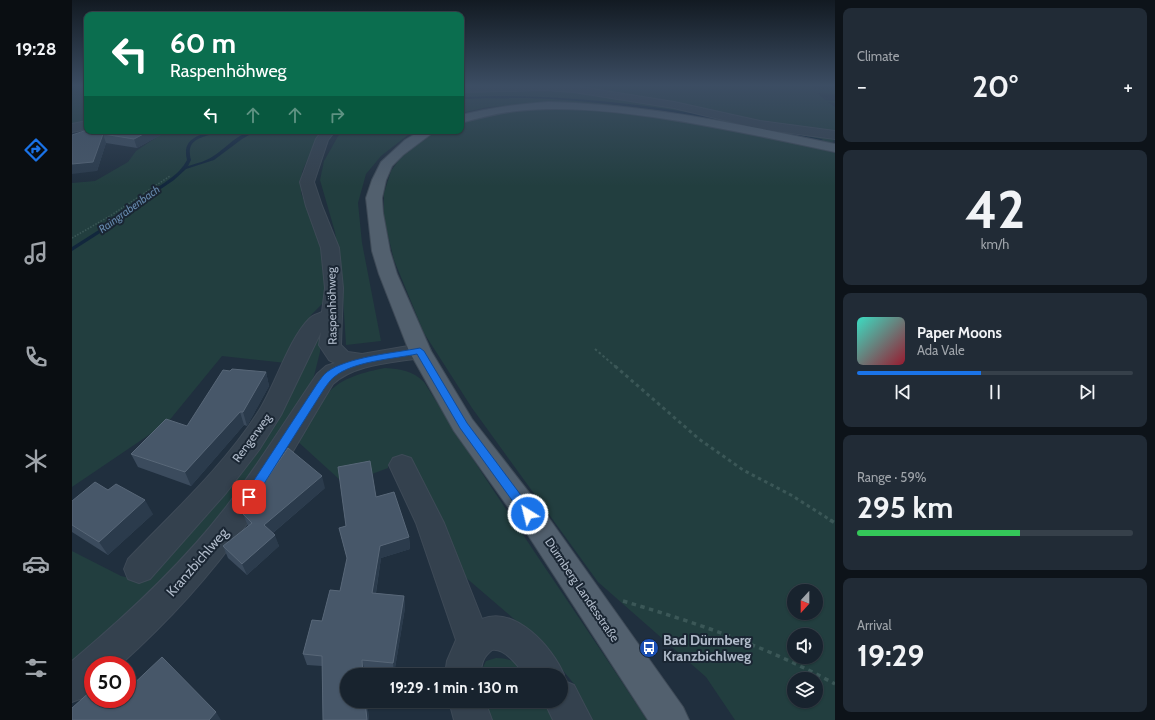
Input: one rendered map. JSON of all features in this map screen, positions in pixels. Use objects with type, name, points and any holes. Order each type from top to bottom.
[{"type":"main road","points":[[692,120],[835,148]]},
{"type":"main road","name":"Dürrnberg Landesstraße","points":[[424,134],[409,143],[386,165],[379,180],[374,198],[381,252],[388,274],[420,351],[463,425],[538,526],[670,720]]},
{"type":"street","points":[[737,120],[760,125],[835,135]]},
{"type":"street","points":[[72,128],[84,126]]},
{"type":"street","points":[[72,139],[88,134]]},
{"type":"street","name":"Raspenhöhweg","points":[[326,134],[322,139],[307,182],[312,201],[330,248],[334,288],[330,345],[337,355],[343,358],[362,361],[420,351]]},
{"type":"street","name":"Rengerweg","points":[[139,569],[216,485],[250,443],[269,415],[284,387],[309,332],[317,322],[332,315]]},
{"type":"street","points":[[321,386],[328,360],[330,345]]},
{"type":"street","name":"Kranzbichlweg","points":[[105,656],[161,603],[211,548],[256,488],[325,379],[334,371],[362,361]]},
{"type":"street","points":[[402,465],[430,523],[474,644]]},
{"type":"street","points":[[463,668],[463,662],[470,648],[480,637],[495,633],[508,636],[525,647],[542,668]]},
{"type":"street","name":"Kranzbichlweg","points":[[72,684],[84,674]]},
{"type":"street","points":[[469,708],[473,720]]},
{"type":"street","points":[[566,708],[573,720]]},
{"type":"path","points":[[72,238],[109,217],[170,176]]},
{"type":"path","points":[[595,349],[699,439],[743,470],[791,495],[835,523]]},
{"type":"path","points":[[580,588],[744,639],[817,673],[835,684]]},
{"type":"green space","points":[[72,120],[84,120],[84,125],[72,127]]},
{"type":"green space","points":[[471,120],[677,120],[765,136],[835,153],[835,720],[735,720],[706,677],[598,582],[472,408],[424,333],[394,260],[384,219],[384,193],[391,171],[404,153],[433,134],[464,134],[464,121]]},
{"type":"green space","points":[[687,120],[737,120],[831,138],[834,141],[824,143],[739,125]]},
{"type":"green space","points":[[742,120],[835,120],[835,133],[787,128]]},
{"type":"green space","points":[[162,134],[321,134],[316,140],[302,172],[301,193],[323,249],[326,294],[323,303],[311,315],[286,363],[222,356],[168,422],[72,487],[72,183],[95,181],[128,162],[136,151]]},
{"type":"green space","points":[[339,134],[409,134],[381,156],[366,174],[358,203],[362,243],[381,341],[346,345],[342,282],[335,232],[320,180],[324,161]]},
{"type":"green space","points":[[317,332],[320,340],[320,352],[314,376],[299,409],[211,536],[91,656],[84,656],[84,663],[72,675],[72,551],[121,576],[139,580]]},
{"type":"green space","points":[[385,368],[406,371],[416,375],[424,382],[506,510],[647,720],[591,720],[575,685],[568,677],[568,668],[561,668],[535,637],[464,576],[406,457],[388,464],[388,468],[372,474],[340,480],[295,439],[318,404],[333,388],[347,379],[370,371]]},
{"type":"green space","points":[[502,658],[512,661],[524,668],[482,668],[486,661]]},
{"type":"green space","points":[[483,708],[551,708],[557,720],[486,720]]},
{"type":"building","points":[[84,131],[84,134],[103,134],[93,162],[72,164],[72,135]]},
{"type":"building","points":[[103,134],[143,134],[134,139]]},
{"type":"building","points":[[232,369],[266,372],[243,412],[240,412],[185,472],[131,454],[166,419],[187,426],[223,370],[230,371]]},
{"type":"building","points":[[288,448],[322,476],[264,525],[275,535],[242,564],[223,546],[252,523],[243,514]]},
{"type":"building","points":[[370,461],[376,497],[394,492],[409,537],[380,546],[372,593],[404,596],[393,663],[362,660],[363,668],[340,668],[340,708],[366,708],[367,720],[323,720],[322,656],[303,654],[312,620],[322,621],[330,590],[340,591],[347,558],[339,528],[346,526],[338,467]]},
{"type":"building","points":[[95,482],[108,490],[116,484],[145,500],[99,542],[72,525],[72,501]]},
{"type":"building","points":[[162,657],[216,712],[209,720],[72,720],[72,708],[84,697],[84,708],[136,708],[136,682]]},
{"type":"waterway","points":[[721,120],[735,122]]},
{"type":"waterway","points":[[770,130],[821,140]]},
{"type":"waterway","name":"Raingrabenbach","points":[[72,249],[119,219],[150,194],[178,175],[189,160],[187,153],[190,143],[199,137],[208,134]]},
{"type":"waterway","points":[[185,168],[212,159],[248,134]]},
{"type":"place","name":"Bad Dürrnberg Kranzbichlweg","points":[[649,648]]},
{"type":"route","points":[[249,497],[325,379],[334,371],[362,361],[420,351],[463,425],[528,514]]}]
